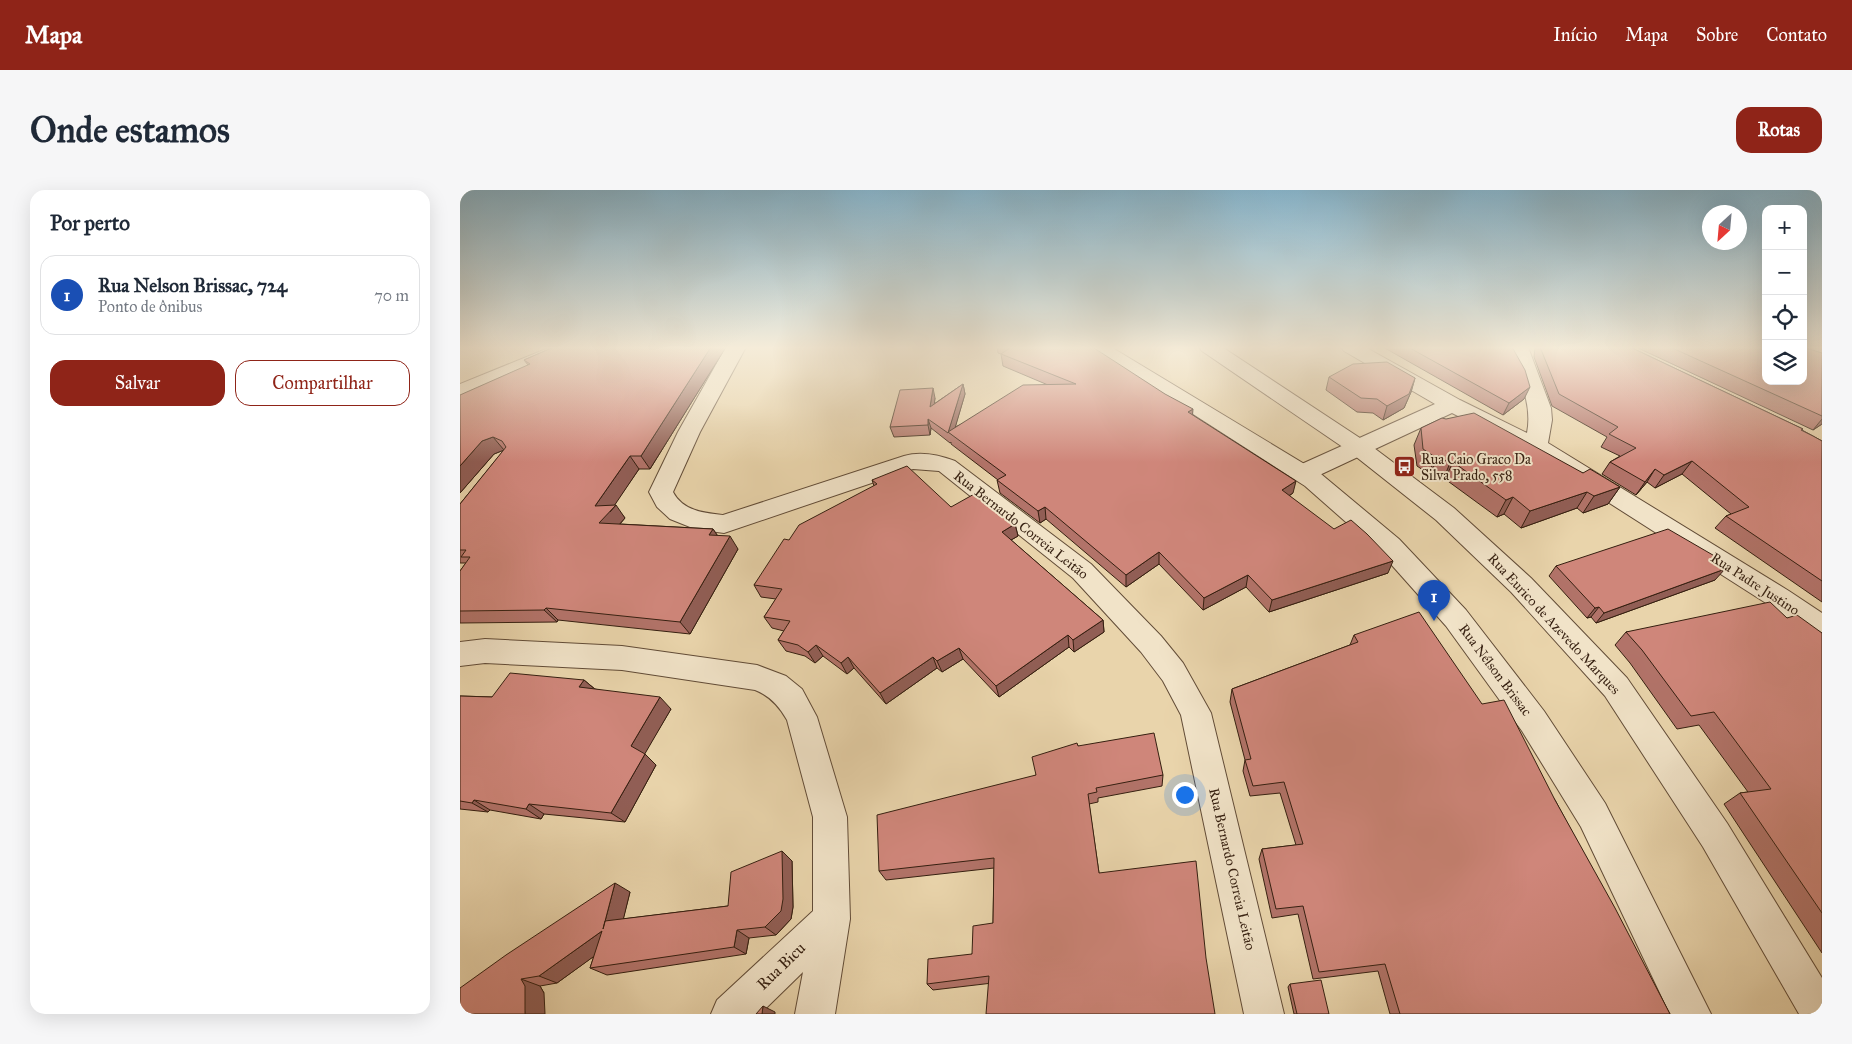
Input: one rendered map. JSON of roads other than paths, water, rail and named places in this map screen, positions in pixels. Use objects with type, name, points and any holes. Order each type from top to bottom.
[{"type":"street","points":[[460,392],[475,385]]},
{"type":"street","name":"Rua Bernardo Correia Leitão","points":[[714,385],[689,432],[661,492],[666,504],[681,515],[700,522],[724,524],[912,461],[936,462],[947,466],[1082,571],[1151,644],[1173,672],[1196,713],[1264,1014]]},
{"type":"street","name":"Rua Nélson Brissac","points":[[1162,385],[1303,473],[1390,546],[1456,618],[1533,721],[1593,815],[1691,1014]]},
{"type":"street","name":"Rua Eurico de Azevedo Marques","points":[[1267,385],[1358,447],[1445,514],[1521,585],[1616,687],[1715,835],[1821,1014]]},
{"type":"street","name":"Rua Padre Justino","points":[[1418,385],[1452,405],[1536,446],[1779,598],[1822,628]]},
{"type":"street","points":[[1532,385],[1540,408],[1541,420],[1536,446]]},
{"type":"street","points":[[1303,473],[1452,405]]},
{"type":"street","points":[[460,654],[485,652],[622,658],[757,678],[775,685],[791,698],[802,717],[830,817],[832,919],[816,1014]]},
{"type":"street","name":"Rua Bicu","points":[[731,1014],[832,919]]},
{"type":"place","name":"Rua Caio Graco Da Silva Prado, 558","points":[[1405,467]]},
{"type":"place","name":"Rua Nelson Brissac, 724","points":[[1434,621]]}]
